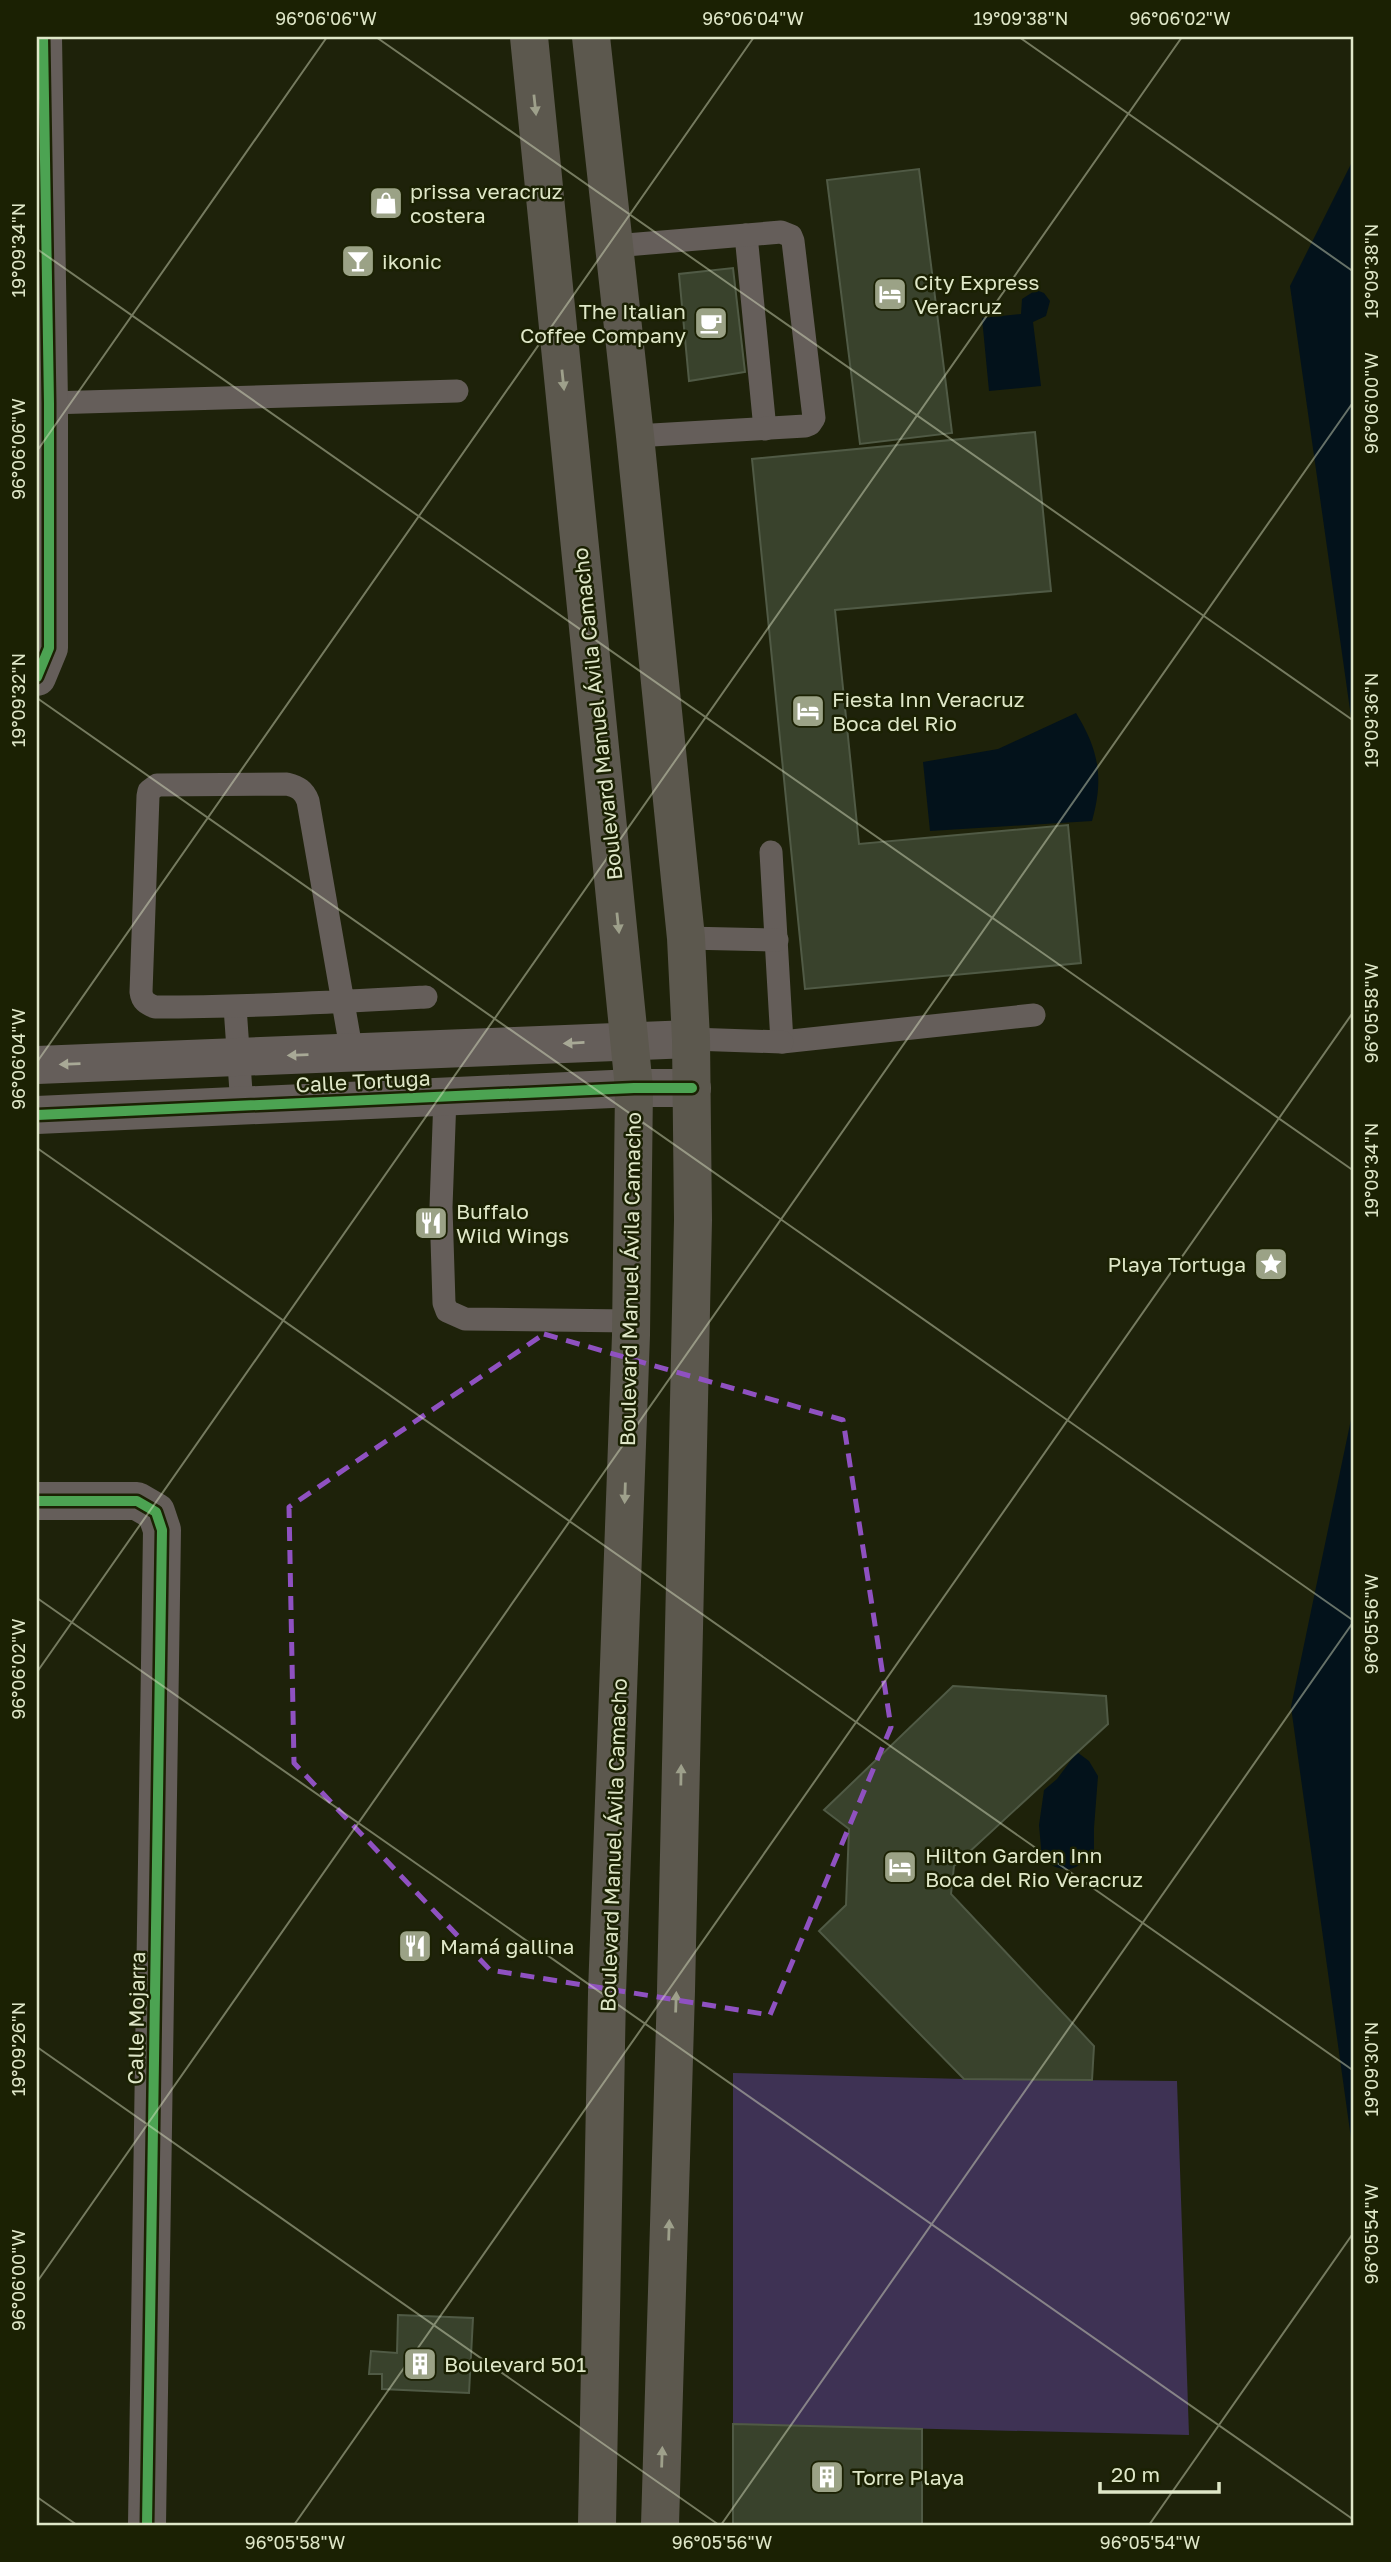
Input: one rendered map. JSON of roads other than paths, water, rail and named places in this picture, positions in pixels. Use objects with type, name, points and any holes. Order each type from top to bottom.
[{"type":"main road","name":"Boulevard Manuel Ávila Camacho","points":[[529,37],[634,1088],[631,1321],[607,1993],[597,2525]]},
{"type":"main road","points":[[591,37],[686,938],[691,1039],[693,1234],[678,1908],[660,2525]]},
{"type":"street","points":[[38,677],[49,648],[49,403],[43,37]]},
{"type":"street","name":"Calle Tortuga","points":[[37,1065],[691,1039]]},
{"type":"street","name":"Calle Tortuga","points":[[37,1115],[634,1088],[691,1088]]},
{"type":"street","name":"Calle Mojarra","points":[[37,1501],[137,1501],[156,1512],[162,1530],[147,2525]]},
{"type":"lane","points":[[614,246],[781,232],[791,236],[814,418],[810,425],[805,426],[635,436]]},
{"type":"lane","points":[[746,235],[765,429]]},
{"type":"lane","points":[[49,403],[457,391]]},
{"type":"lane","points":[[352,1054],[342,1002],[308,801],[301,789],[287,783],[157,785],[149,791],[142,998],[155,1007],[234,1007],[342,1002],[426,997]]},
{"type":"lane","points":[[771,852],[782,1042]]},
{"type":"lane","points":[[686,938],[777,940]]},
{"type":"lane","points":[[234,1007],[242,1106]]},
{"type":"lane","points":[[691,1039],[782,1042],[1034,1015]]},
{"type":"lane","points":[[445,1097],[440,1207],[444,1303],[447,1311],[465,1319],[631,1321]]},
{"type":"place","name":"prissa veracruz costera","points":[[386,203]]},
{"type":"place","name":"ikonic","points":[[358,261]]},
{"type":"place","name":"City Express Veracruz","points":[[890,294]]},
{"type":"place","name":"The Italian Coffee Company","points":[[711,323]]},
{"type":"place","name":"Fiesta Inn Veracruz Boca del Rio","points":[[808,711]]},
{"type":"place","name":"Buffalo Wild Wings","points":[[431,1223]]},
{"type":"place","name":"Playa Tortuga","points":[[1271,1264]]},
{"type":"place","name":"Hilton Garden Inn Boca del Rio Veracruz","points":[[900,1867]]},
{"type":"place","name":"Mamá gallina","points":[[415,1946]]},
{"type":"place","name":"Boulevard 501","points":[[420,2364]]},
{"type":"place","name":"Torre Playa","points":[[827,2477]]}]
